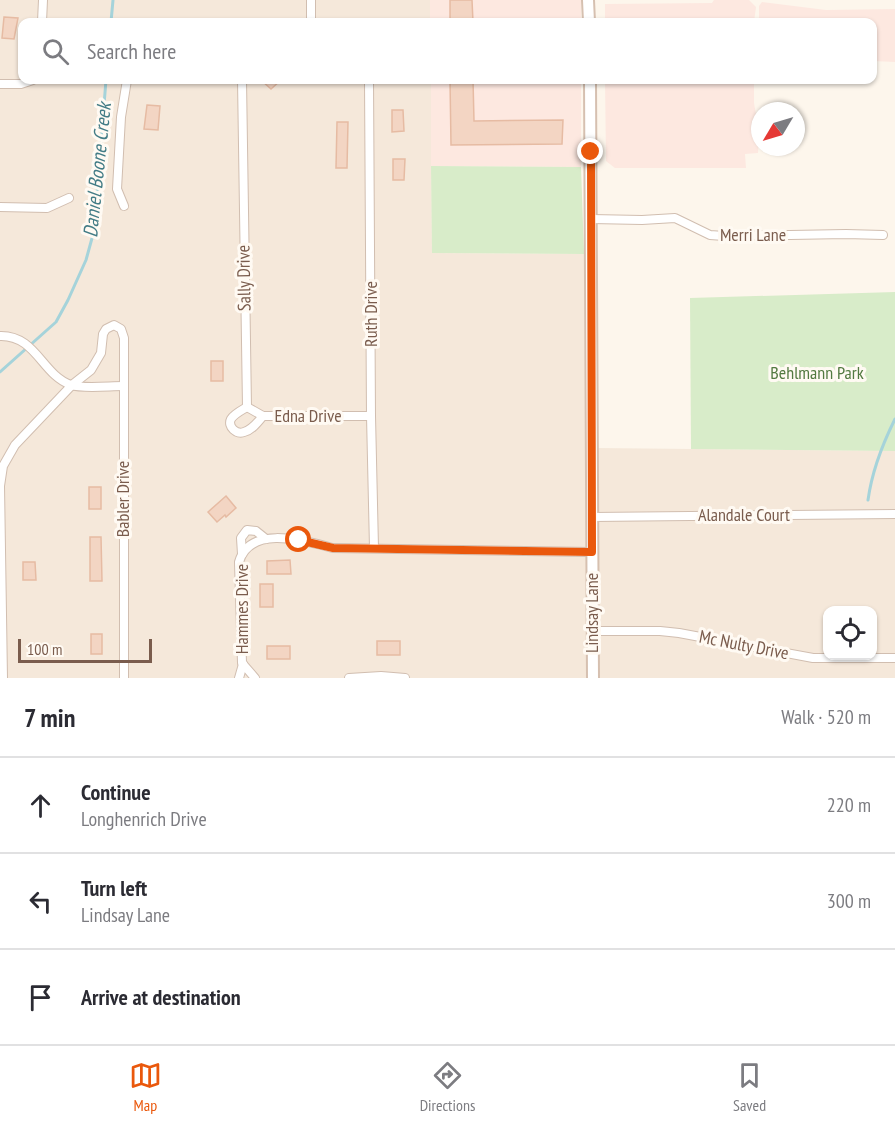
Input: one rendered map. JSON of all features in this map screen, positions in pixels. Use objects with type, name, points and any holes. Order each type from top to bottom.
[{"type":"street","points":[[42,18],[43,0]]},
{"type":"street","points":[[311,0],[311,18]]},
{"type":"street","points":[[588,0],[589,18]]},
{"type":"street","points":[[0,84],[18,84]]},
{"type":"street","points":[[124,206],[117,189],[121,117],[126,84]]},
{"type":"street","name":"Sally Drive","points":[[242,84],[247,407]]},
{"type":"street","name":"Ruth Drive","points":[[369,84],[374,548]]},
{"type":"street","name":"Lindsay Lane","points":[[590,84],[593,678]]},
{"type":"street","points":[[0,207],[47,207],[69,198]]},
{"type":"street","name":"Merri Lane","points":[[591,219],[675,218],[710,235],[724,236],[846,234],[883,236]]},
{"type":"street","name":"Babler Drive","points":[[72,385],[91,369],[101,353],[103,334],[106,329],[114,325],[121,329],[124,338],[124,678]]},
{"type":"street","points":[[0,336],[8,336],[24,342],[62,380],[72,385],[123,386]]},
{"type":"street","points":[[3,678],[0,486],[3,466],[15,445],[72,385]]},
{"type":"street","points":[[247,407],[233,416],[230,421],[235,431],[242,434],[247,432],[263,416]]},
{"type":"street","name":"Edna Drive","points":[[247,407],[263,416],[371,416]]},
{"type":"street","name":"Alandale Court","points":[[592,517],[895,514]]},
{"type":"street","name":"Hammes Drive","points":[[242,554],[241,538],[247,530],[256,531],[266,539]]},
{"type":"street","points":[[266,539],[299,540],[333,548],[592,552]]},
{"type":"street","name":"Hammes Drive","points":[[239,678],[243,664],[239,562],[250,544],[266,539]]},
{"type":"street","name":"Mc Nulty Drive","points":[[592,631],[679,633],[813,658],[895,658]]},
{"type":"street","name":"Hammes Drive","points":[[243,664],[255,678]]},
{"type":"street","points":[[349,678],[381,676],[405,678]]},
{"type":"shaded area","points":[[0,0],[430,0],[430,18],[18,18],[18,84],[431,84],[432,253],[584,254],[588,678],[0,678]]},
{"type":"shaded area","points":[[430,0],[581,0],[581,18],[430,18]]},
{"type":"shaded area","points":[[714,0],[749,0],[756,7],[755,18],[605,18],[605,4],[712,3]]},
{"type":"shaded area","points":[[762,2],[826,10],[895,9],[895,62],[877,61],[877,18],[759,18],[759,6]]},
{"type":"shaded area","points":[[431,84],[581,84],[581,167],[431,166]]},
{"type":"shaded area","points":[[605,84],[754,84],[754,102],[751,102],[751,154],[745,154],[746,168],[615,168],[606,161]]},
{"type":"shaded area","points":[[597,448],[895,451],[895,678],[599,678]]},
{"type":"green space","points":[[431,166],[581,167],[584,254],[432,253]]},
{"type":"green space","name":"Behlmann Park","points":[[895,292],[895,451],[691,449],[690,298]]},
{"type":"building","points":[[450,0],[472,0],[473,18],[450,18]]},
{"type":"building","points":[[4,17],[18,18],[14,39],[2,38]]},
{"type":"building","points":[[265,84],[277,84],[271,89]]},
{"type":"building","points":[[450,84],[473,84],[474,121],[563,120],[562,144],[451,145]]},
{"type":"building","points":[[147,105],[160,106],[158,130],[144,129]]},
{"type":"building","points":[[392,110],[403,110],[404,131],[392,132]]},
{"type":"building","points":[[337,122],[348,122],[347,168],[336,168]]},
{"type":"building","points":[[393,159],[405,159],[404,180],[393,180]]},
{"type":"building","points":[[211,361],[223,361],[223,381],[211,381]]},
{"type":"building","points":[[89,487],[101,487],[101,509],[89,509]]},
{"type":"building","points":[[226,496],[236,508],[217,522],[208,512]]},
{"type":"building","points":[[90,537],[101,537],[102,581],[90,581]]},
{"type":"building","points":[[290,560],[291,574],[267,574],[267,561]]},
{"type":"building","points":[[23,562],[35,562],[36,580],[23,580]]},
{"type":"building","points":[[260,584],[273,584],[273,607],[260,607]]},
{"type":"building","points":[[91,634],[102,634],[102,654],[91,654]]},
{"type":"building","points":[[377,641],[400,641],[400,655],[377,655]]},
{"type":"building","points":[[267,646],[290,646],[290,659],[267,659]]},
{"type":"waterway","name":"Daniel Boone Creek","points":[[111,18],[113,0]]},
{"type":"waterway","name":"Daniel Boone Creek","points":[[0,372],[56,322],[86,260],[94,231],[106,84]]},
{"type":"waterway","points":[[868,500],[878,458],[895,419]]},
{"type":"route","points":[[299,540],[333,548],[592,552],[591,152]]}]
